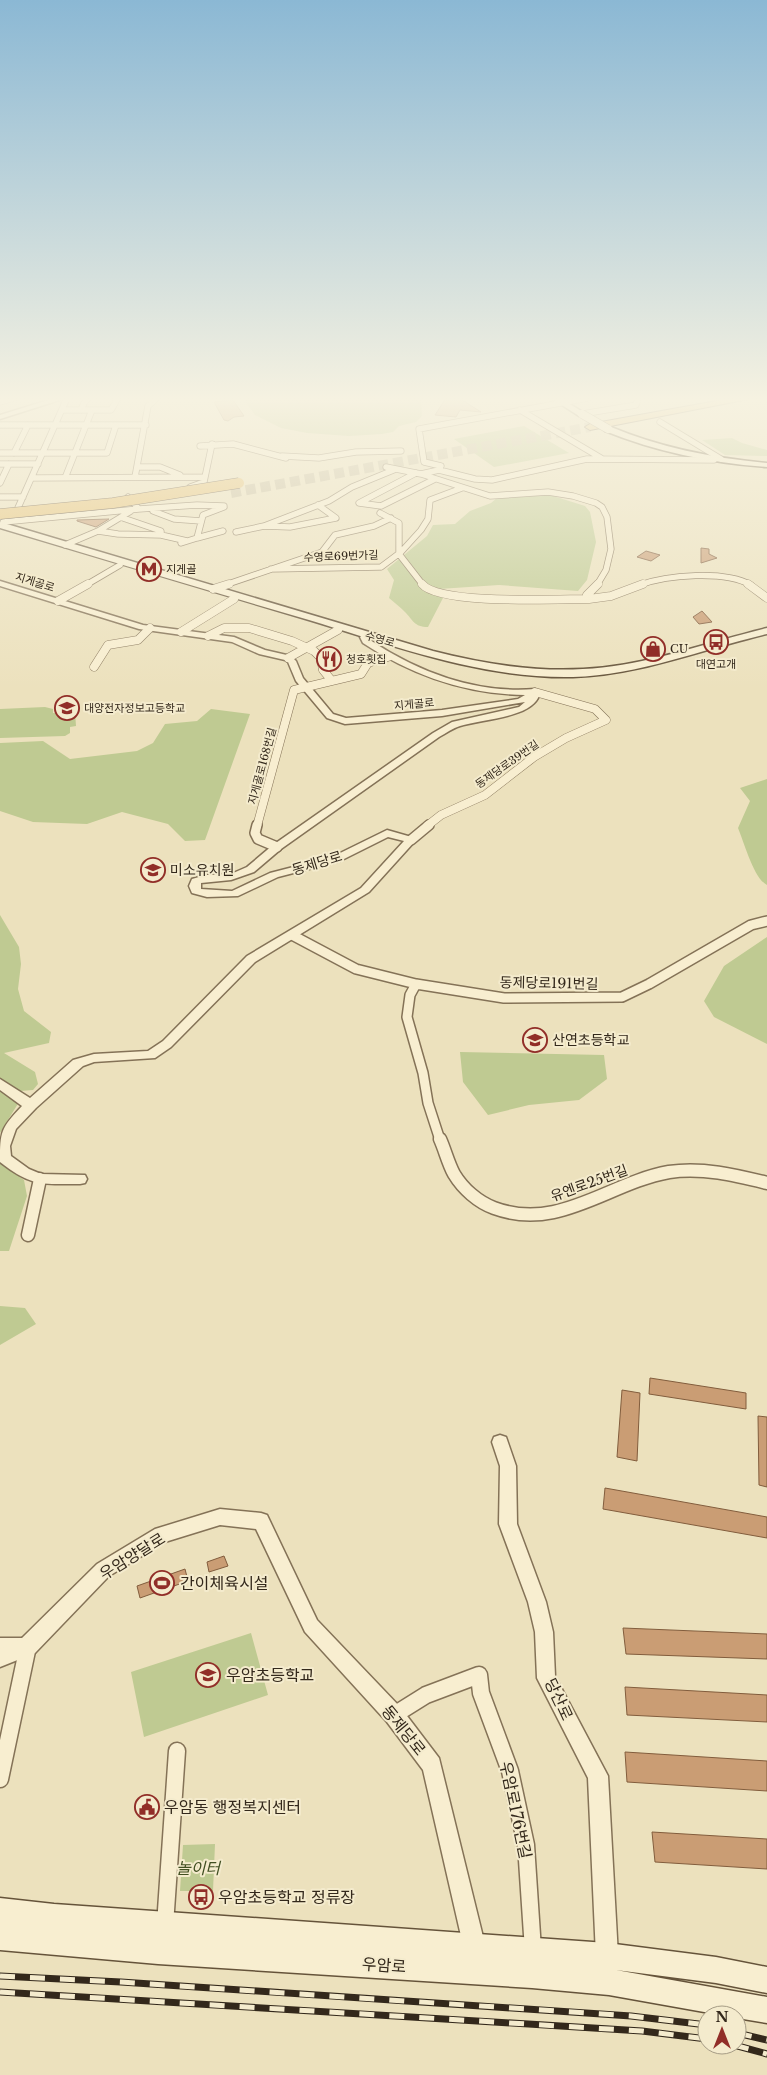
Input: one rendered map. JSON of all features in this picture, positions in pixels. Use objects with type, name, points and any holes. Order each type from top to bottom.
[{"type":"highway","points":[[5,518],[164,495]]},
{"type":"highway","points":[[5,518],[125,508],[217,495]]},
{"type":"main road","name":"수영로","points":[[5,518],[13,532],[338,630],[479,666],[526,673],[563,674],[630,667],[767,631]]},
{"type":"main road","name":"수영로","points":[[0,533],[13,532],[65,545],[484,670],[524,676],[573,677],[625,672],[767,636]]},
{"type":"main road","name":"우암로","points":[[0,1911],[165,1924],[475,1958],[767,2010]]},
{"type":"main road","name":"우암로","points":[[0,1937],[158,1951],[475,1958],[533,1950],[607,1956],[716,1970],[767,1980]]},
{"type":"street","points":[[5,518],[141,495]]},
{"type":"street","points":[[236,532],[264,526],[332,500],[337,495]]},
{"type":"street","points":[[376,495],[359,503],[381,506],[403,495]]},
{"type":"street","name":"수영로69번가길","points":[[271,569],[381,566],[399,554],[428,520],[430,500],[444,495]]},
{"type":"street","points":[[486,495],[502,495]]},
{"type":"street","points":[[568,495],[586,499],[602,507],[607,518],[611,549],[606,570],[599,583],[587,595],[589,599]]},
{"type":"street","points":[[0,497],[23,497]]},
{"type":"street","points":[[5,518],[23,497]]},
{"type":"street","points":[[128,497],[135,510]]},
{"type":"street","points":[[5,518],[150,510],[196,505],[224,506],[203,515],[196,538]]},
{"type":"street","points":[[264,526],[273,528],[296,526],[336,518],[318,505]]},
{"type":"street","points":[[65,545],[98,531],[135,510]]},
{"type":"street","points":[[150,510],[174,518],[201,521]]},
{"type":"street","points":[[380,513],[399,523],[399,554],[425,587],[449,596],[589,599],[612,596],[646,583],[673,579],[712,577],[746,582],[767,598]]},
{"type":"street","points":[[123,518],[161,531],[161,535]]},
{"type":"street","points":[[213,589],[322,552],[335,535],[374,526],[391,518]]},
{"type":"street","points":[[98,531],[118,534],[161,535],[187,541]]},
{"type":"street","points":[[180,543],[223,531]]},
{"type":"street","points":[[58,601],[120,565]]},
{"type":"street","name":"지게골로","points":[[0,583],[150,628],[234,640],[262,652],[288,658],[292,661],[299,679],[330,716],[345,721],[442,713],[520,701],[536,692]]},
{"type":"street","points":[[181,632],[234,599]]},
{"type":"street","points":[[94,667],[108,646],[138,640],[150,628]]},
{"type":"street","name":"지게골로","points":[[208,636],[224,628],[249,628],[307,647]]},
{"type":"street","points":[[288,658],[338,630]]},
{"type":"street","points":[[365,636],[366,641],[388,657],[414,671],[460,685],[506,693],[536,692]]},
{"type":"street","points":[[307,647],[321,658],[323,670],[332,681]]},
{"type":"street","points":[[306,687],[362,674],[368,663],[388,657]]},
{"type":"street","name":"지게골로168번길","points":[[278,847],[258,838],[255,833],[294,690],[306,687]]},
{"type":"street","name":"동제당로39번길","points":[[411,840],[441,815],[485,795],[534,757],[566,738],[606,720],[595,709],[536,692]]},
{"type":"street","name":"동제당로","points":[[411,840],[387,833],[336,859],[274,875],[234,894],[207,894],[196,891],[194,886],[196,881],[210,876],[232,877],[246,873],[261,863],[278,847],[436,735],[455,724],[522,709],[534,699],[536,692]]},
{"type":"street","points":[[80,1179],[40,1179],[24,1173],[6,1158],[3,1146],[10,1127],[31,1105],[78,1063],[94,1058],[125,1058],[151,1055],[167,1044],[251,959],[365,890],[411,840]]},
{"type":"street","name":"동제당로191번길","points":[[292,935],[356,969],[416,984],[504,998],[622,997],[751,925],[767,921]]},
{"type":"street","name":"유엔로25번길","points":[[416,984],[408,994],[406,1011],[409,1029],[419,1056],[430,1114],[455,1176],[467,1191],[482,1202],[499,1211],[541,1215],[563,1210],[640,1180],[669,1172],[696,1170],[722,1172],[767,1183]]},
{"type":"street","points":[[0,1084],[31,1105]]},
{"type":"street","points":[[28,1235],[40,1179]]},
{"type":"street","name":"당산로","points":[[500,1442],[508,1466],[508,1524],[538,1602],[544,1632],[546,1678],[598,1776],[607,1956]]},
{"type":"street","name":"우암양달로","points":[[0,1658],[28,1646],[104,1570],[161,1535],[220,1517],[261,1521]]},
{"type":"street","name":"동제당로","points":[[261,1521],[311,1626],[394,1715],[432,1764],[475,1958]]},
{"type":"street","points":[[0,1646],[28,1646],[0,1779]]},
{"type":"street","name":"우암로176번길","points":[[394,1715],[426,1695],[479,1675],[481,1693],[510,1771],[526,1845],[533,1950]]},
{"type":"street","points":[[165,1924],[177,1751]]},
{"type":"green space","points":[[550,495],[585,506],[590,512],[596,542],[587,580],[578,591],[499,585],[439,589],[437,594],[443,598],[428,627],[417,624],[389,598],[394,580],[387,569],[427,536],[433,525],[455,524],[470,511],[491,503],[497,498]]},
{"type":"green space","points":[[45,707],[53,709],[53,713],[75,712],[76,726],[70,727],[70,733],[65,736],[0,738],[0,709]]},
{"type":"green space","points":[[211,709],[250,714],[205,840],[185,841],[168,824],[122,812],[87,824],[33,822],[0,811],[0,743],[43,741],[70,759],[137,751],[153,743],[165,724],[197,721]]},
{"type":"green space","points":[[767,779],[767,885],[758,876],[738,828],[750,801],[740,788]]},
{"type":"green space","points":[[0,915],[19,947],[21,964],[18,989],[24,1011],[51,1032],[49,1043],[4,1053],[35,1072],[38,1084],[33,1090],[20,1091],[0,1079]]},
{"type":"green space","points":[[767,937],[767,1044],[714,1017],[704,1001],[724,966]]},
{"type":"green space","points":[[460,1052],[604,1055],[607,1079],[579,1100],[529,1105],[488,1115],[463,1082]]},
{"type":"green space","points":[[0,1090],[19,1102],[0,1133]]},
{"type":"green space","points":[[0,1162],[24,1180],[27,1196],[9,1251],[0,1251]]},
{"type":"green space","points":[[0,1306],[25,1308],[36,1324],[0,1345]]},
{"type":"green space","points":[[251,1633],[268,1695],[144,1737],[131,1672]]},
{"type":"green space","name":"놀이터","points":[[215,1844],[213,1891],[180,1891],[183,1845]]},
{"type":"building","points":[[109,519],[96,527],[77,521],[77,520]]},
{"type":"building","points":[[701,548],[709,549],[709,554],[717,558],[701,563]]},
{"type":"building","points":[[646,551],[660,555],[651,561],[637,557]]},
{"type":"building","points":[[702,611],[712,622],[699,624],[693,617]]},
{"type":"building","points":[[650,1378],[746,1393],[746,1409],[649,1394]]},
{"type":"building","points":[[622,1390],[640,1393],[637,1461],[617,1457]]},
{"type":"building","points":[[758,1416],[767,1417],[767,1487],[759,1485]]},
{"type":"building","points":[[605,1488],[767,1517],[767,1538],[603,1509]]},
{"type":"building","points":[[224,1556],[228,1566],[209,1572],[207,1562]]},
{"type":"building","name":"간이체육시설","points":[[185,1569],[188,1581],[140,1598],[137,1586]]},
{"type":"building","points":[[623,1628],[767,1634],[767,1659],[626,1654]]},
{"type":"building","points":[[625,1687],[767,1695],[767,1722],[627,1715]]},
{"type":"building","points":[[625,1752],[767,1761],[767,1791],[627,1782]]},
{"type":"building","points":[[652,1832],[767,1839],[767,1869],[655,1862]]},
{"type":"railway","points":[[0,1976],[121,1982],[631,2016],[697,2024]]},
{"type":"railway","points":[[0,1992],[642,2031],[697,2038]]},
{"type":"railway","points":[[747,2035],[767,2040]]},
{"type":"railway","points":[[747,2049],[767,2054]]},
{"type":"place","name":"지게골","points":[[149,569]]},
{"type":"place","name":"대연고개","points":[[716,642]]},
{"type":"place","name":"CU","points":[[653,649]]},
{"type":"place","name":"청호횟집","points":[[329,659]]},
{"type":"place","name":"대양전자정보고등학교","points":[[67,708]]},
{"type":"place","name":"미소유치원","points":[[153,870]]},
{"type":"place","name":"산연초등학교","points":[[535,1040]]},
{"type":"place","name":"간이체육시설","points":[[162,1583]]},
{"type":"place","name":"우암초등학교","points":[[208,1675]]},
{"type":"place","name":"우암동 행정복지센터","points":[[147,1807]]},
{"type":"place","name":"우암초등학교 정류장","points":[[201,1897]]}]
